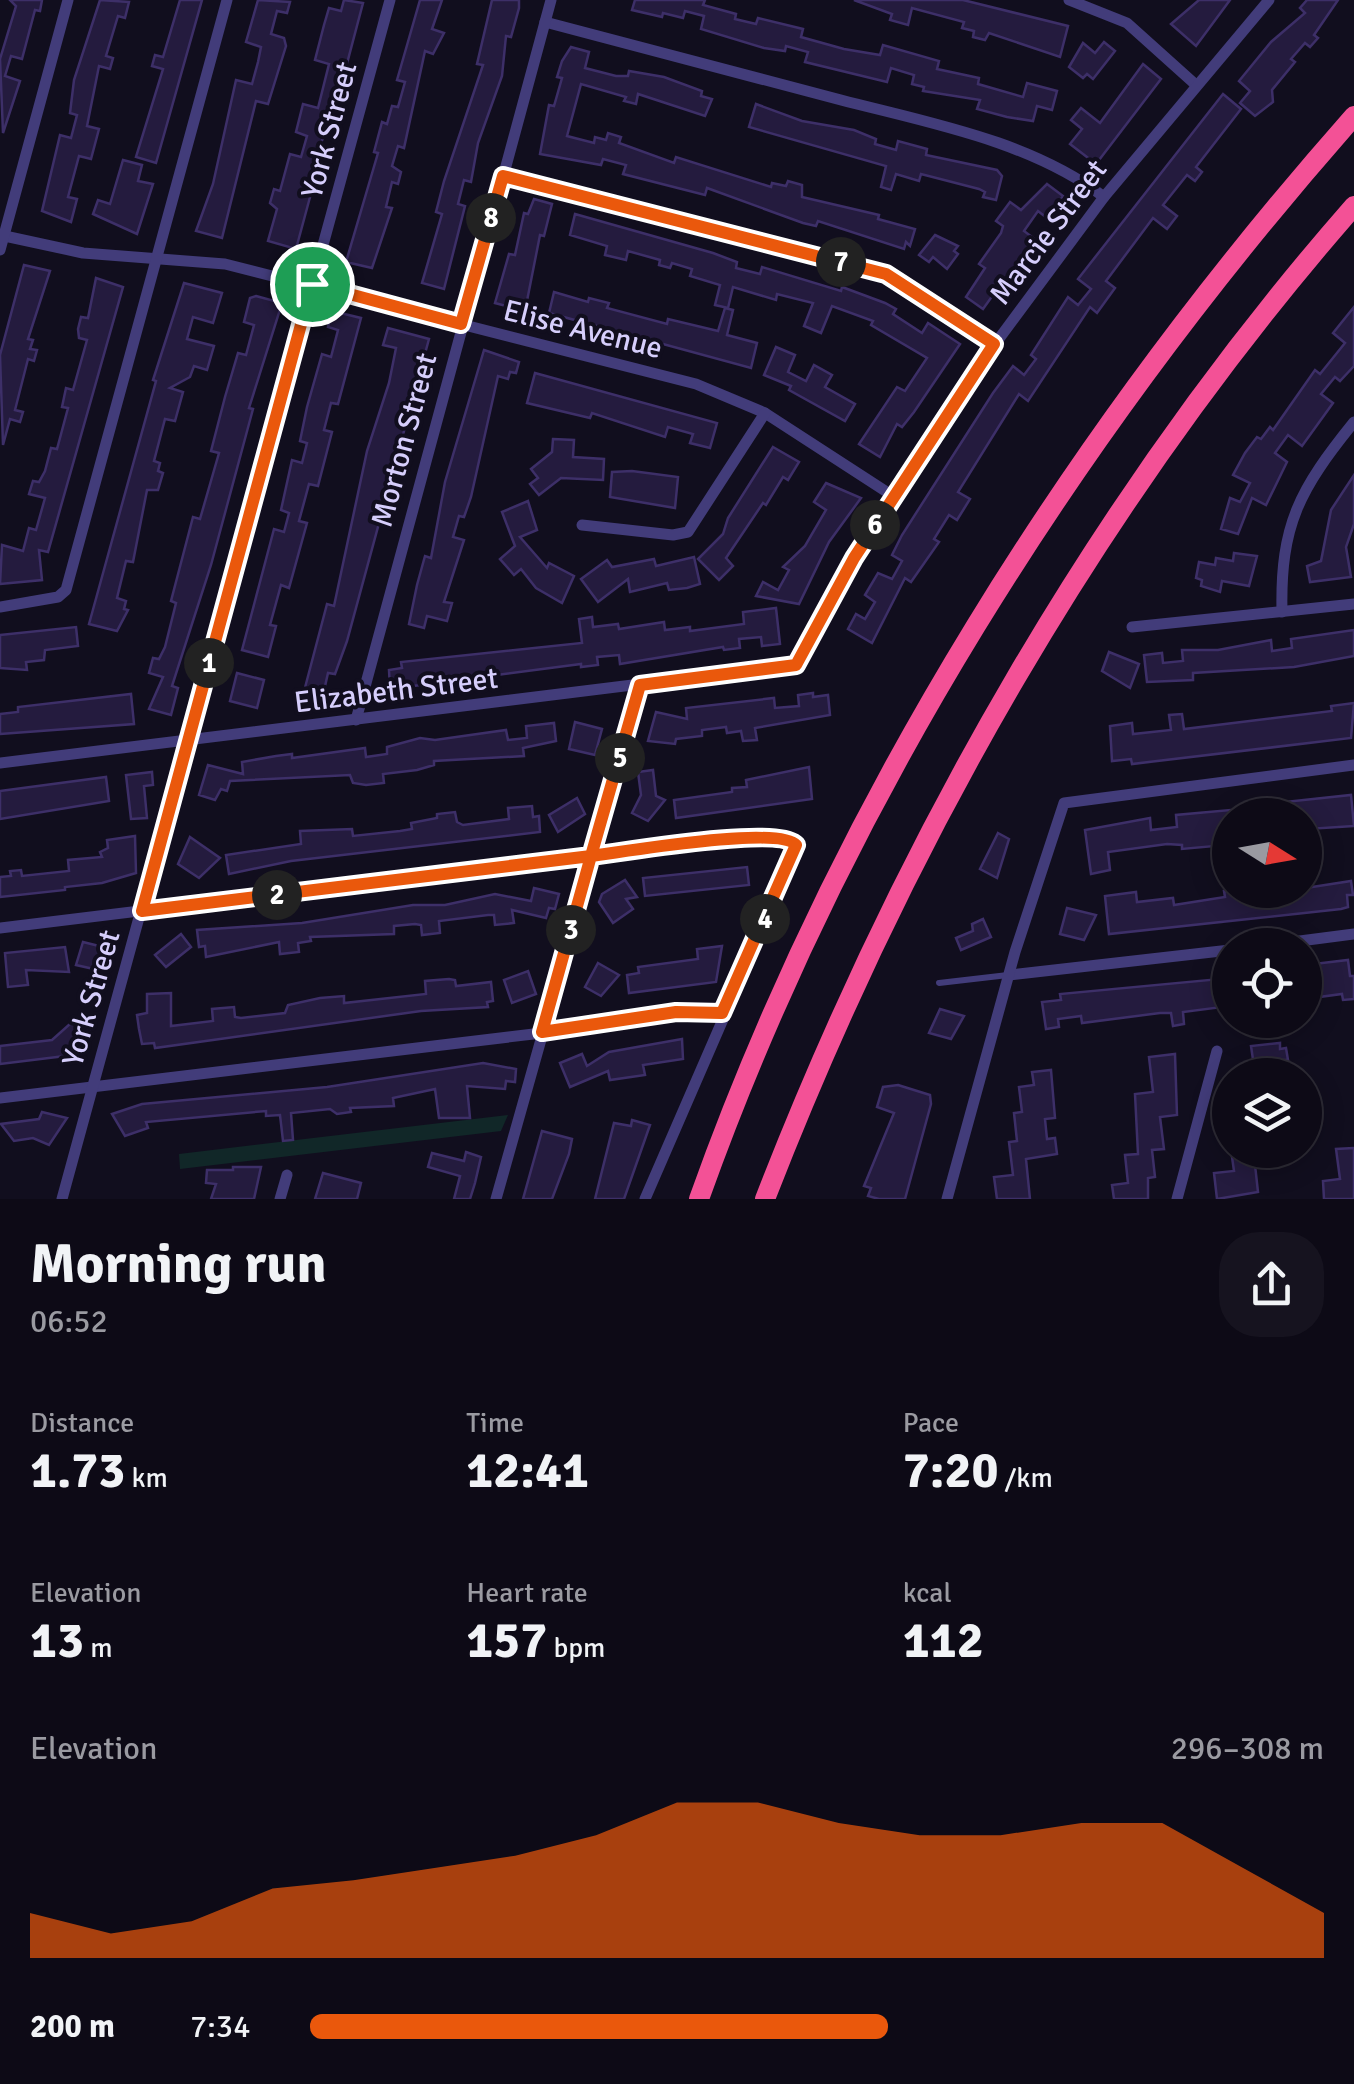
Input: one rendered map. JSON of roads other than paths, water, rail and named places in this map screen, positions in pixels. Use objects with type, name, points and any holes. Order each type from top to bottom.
[{"type":"highway","points":[[700,1199],[804,953],[861,834],[941,686],[1132,392],[1255,230],[1354,116]]},
{"type":"highway","points":[[765,1199],[856,983],[976,746],[1123,511],[1249,335],[1354,206]]},
{"type":"street","points":[[0,250],[68,0]]},
{"type":"street","points":[[0,608],[58,597],[66,590],[227,0]]},
{"type":"street","name":"York Street","points":[[62,1199],[390,0]]},
{"type":"street","name":"Morton Street","points":[[356,720],[551,0]]},
{"type":"street","points":[[1068,0],[1102,9],[1127,23],[1196,85]]},
{"type":"street","name":"Marcie Street","points":[[796,664],[893,496],[994,344],[1104,197],[1269,0]]},
{"type":"street","points":[[546,22],[1027,153],[1070,171],[1104,197]]},
{"type":"street","points":[[503,176],[886,274],[994,344]]},
{"type":"street","name":"Elise Avenue","points":[[2,236],[82,253],[225,264],[696,384],[765,414],[893,496]]},
{"type":"street","points":[[582,525],[673,535],[688,532],[765,414]]},
{"type":"street","points":[[1282,612],[1282,552],[1291,517],[1312,474],[1354,422]]},
{"type":"street","points":[[1132,628],[1354,604]]},
{"type":"street","name":"Elizabeth Street","points":[[0,762],[796,664]]},
{"type":"street","points":[[496,1199],[640,685]]},
{"type":"street","points":[[947,1199],[1009,974],[1064,803],[1354,765]]},
{"type":"street","points":[[0,928],[704,842],[794,840],[793,858],[644,1199]]},
{"type":"street","points":[[1322,938],[1354,934]]},
{"type":"street","points":[[1009,974],[1212,952]]},
{"type":"street","points":[[0,1098],[676,1012],[722,1013]]},
{"type":"street","points":[[1177,1199],[1218,1051]]},
{"type":"street","points":[[280,1199],[287,1175]]},
{"type":"lane","points":[[939,983],[1009,974]]}]
